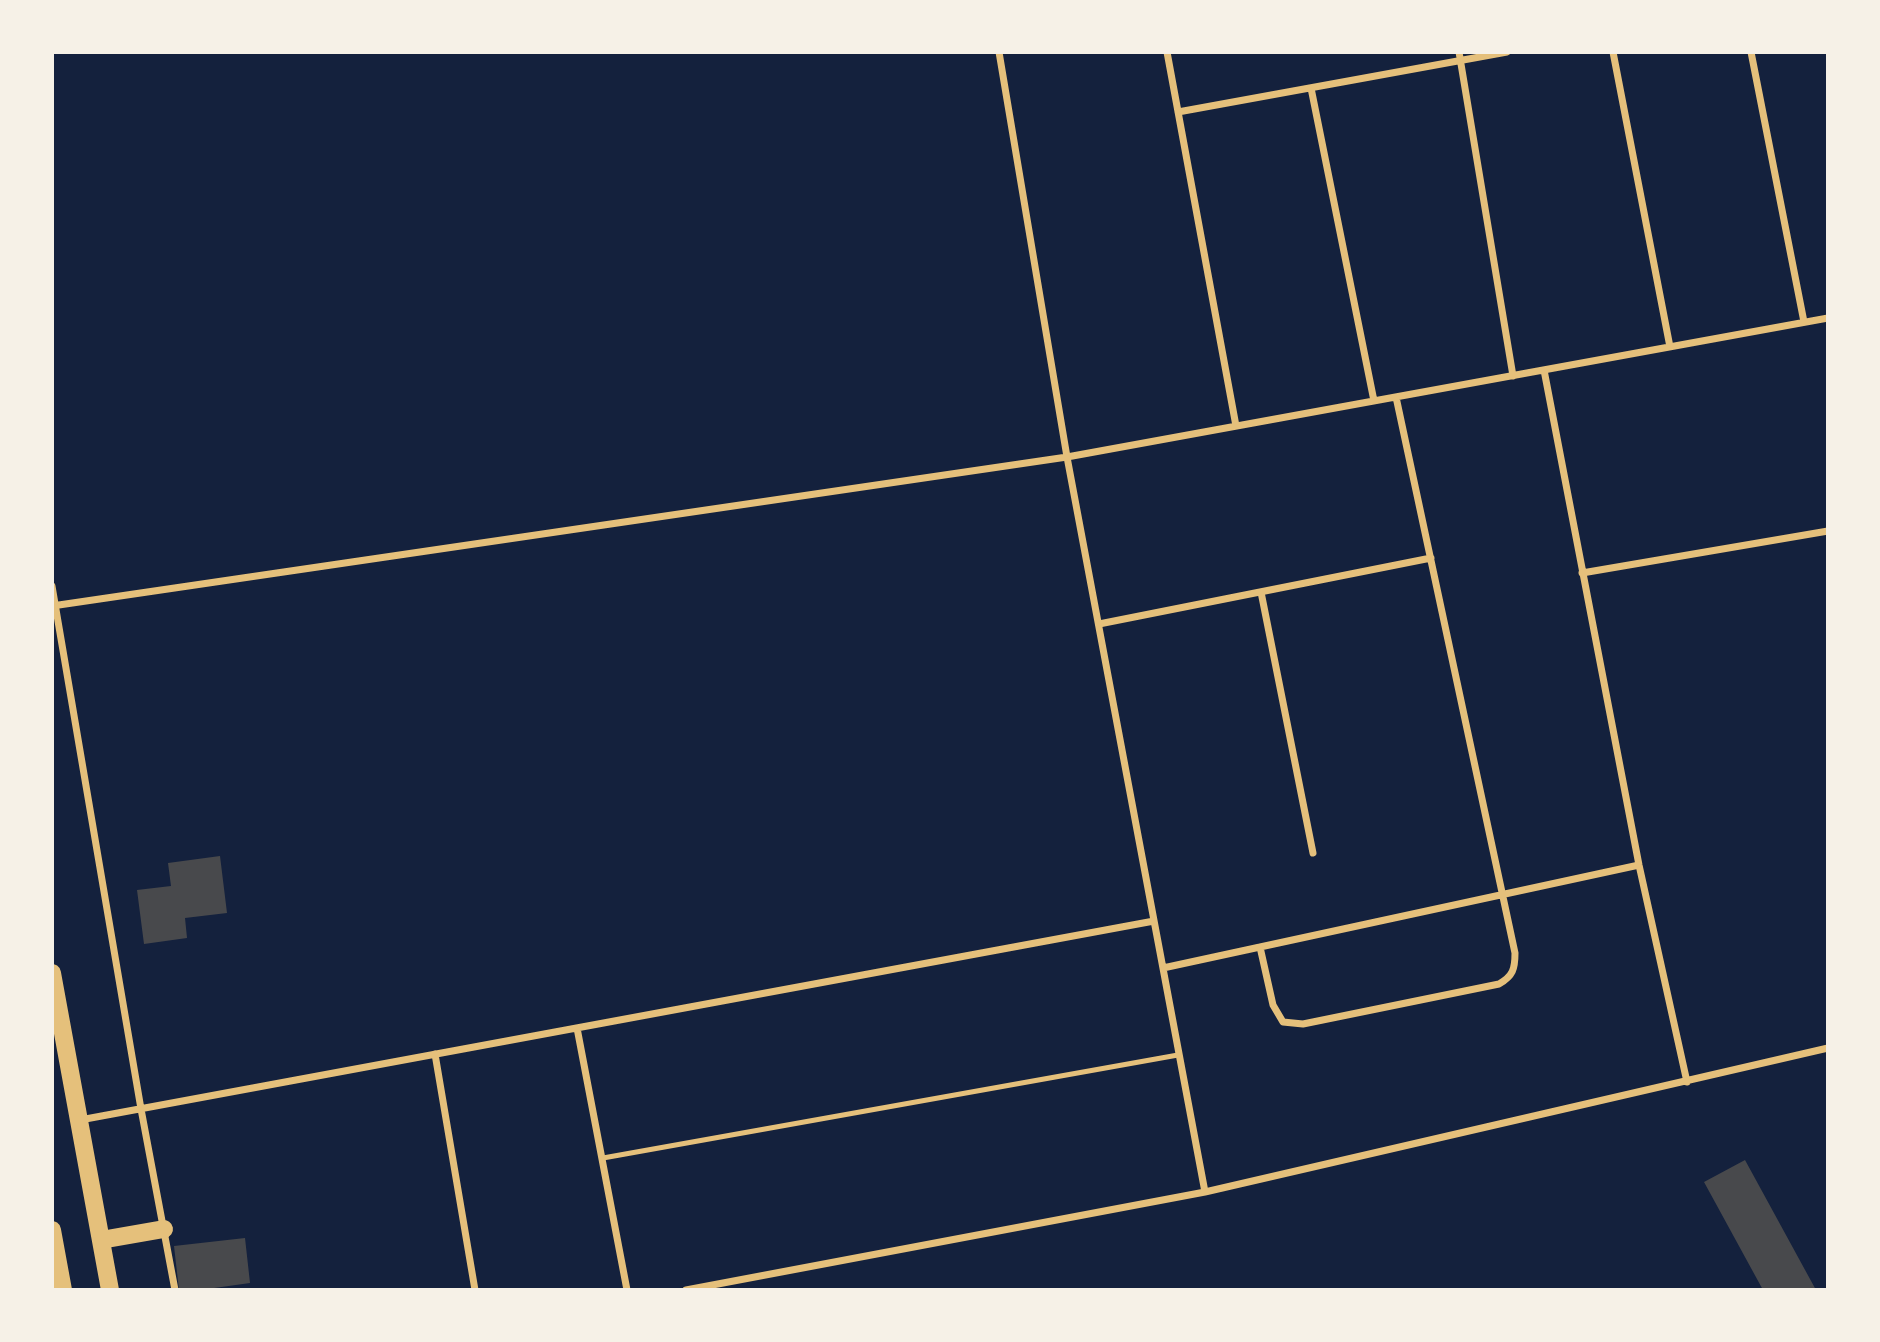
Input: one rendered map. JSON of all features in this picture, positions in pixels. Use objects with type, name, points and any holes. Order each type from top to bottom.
[{"type":"main road","points":[[52,973],[110,1290]]},
{"type":"main road","points":[[101,1240],[164,1229]]},
{"type":"main road","points":[[52,1230],[63,1290]]},
{"type":"street","points":[[999,52],[1067,457],[1205,1192]]},
{"type":"street","points":[[1167,52],[1236,426]]},
{"type":"street","points":[[1178,112],[1460,57],[1507,52]]},
{"type":"street","points":[[1613,52],[1670,347]]},
{"type":"street","points":[[1751,52],[1804,322]]},
{"type":"street","points":[[1460,57],[1513,376]]},
{"type":"street","points":[[1311,88],[1374,401]]},
{"type":"street","points":[[54,606],[1067,457],[1828,318]]},
{"type":"street","points":[[1544,370],[1639,865],[1687,1082]]},
{"type":"street","points":[[1260,947],[1273,1005],[1283,1022],[1292,1024],[1499,984],[1508,979],[1515,965],[1515,953],[1396,397]]},
{"type":"street","points":[[1582,573],[1828,531]]},
{"type":"street","points":[[1099,624],[1430,558]]},
{"type":"street","points":[[52,586],[141,1109],[175,1290]]},
{"type":"street","points":[[1261,592],[1313,853]]},
{"type":"street","points":[[1163,968],[1639,865]]},
{"type":"street","points":[[79,1120],[1154,921]]},
{"type":"street","points":[[577,1028],[627,1290]]},
{"type":"street","points":[[686,1290],[1205,1192],[1828,1048]]},
{"type":"street","points":[[435,1054],[475,1290]]},
{"type":"lane","points":[[603,1158],[1178,1055]]},
{"type":"building","points":[[220,856],[227,913],[185,918],[187,938],[144,944],[137,890],[171,886],[168,863]]},
{"type":"building","points":[[1745,1160],[1816,1290],[1763,1290],[1704,1182]]},
{"type":"building","points":[[245,1238],[250,1283],[179,1290],[174,1246]]}]
